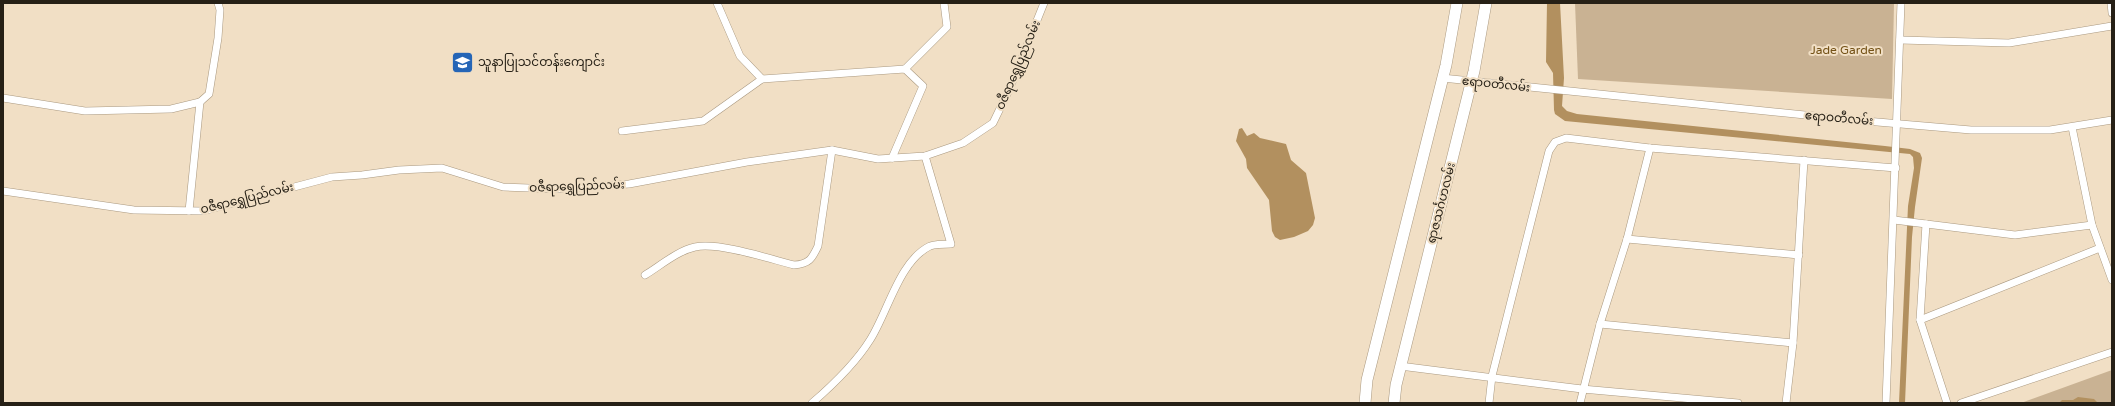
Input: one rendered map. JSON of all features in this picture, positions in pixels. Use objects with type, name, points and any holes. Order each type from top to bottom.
[{"type":"main road","points":[[1365,403],[1367,380],[1442,78],[1457,3]]},
{"type":"main road","name":"ရာဇသင်္ဂဟလမ်း","points":[[1394,403],[1400,366],[1471,82],[1486,3]]},
{"type":"street","points":[[3,98],[85,111],[171,109],[200,102],[209,94],[218,38],[220,10],[218,3]]},
{"type":"street","points":[[717,3],[740,56],[762,79]]},
{"type":"street","points":[[622,131],[702,121],[762,79],[905,69],[948,27],[944,3]]},
{"type":"street","name":"ဝဇီရာရွှေပြည်လမ်း","points":[[3,191],[134,210],[203,211],[332,177],[362,176],[399,170],[442,168],[503,187],[557,189],[629,184],[747,162],[832,150],[878,160],[925,156],[963,143],[993,123],[1009,90],[1044,3]]},
{"type":"street","points":[[1886,403],[1897,144],[1901,3]]},
{"type":"street","points":[[2111,3],[2112,13]]},
{"type":"street","points":[[1900,40],[2009,43],[2112,26]]},
{"type":"street","points":[[892,158],[922,86],[905,69]]},
{"type":"street","name":"ဧရာဝတီလမ်း","points":[[1442,78],[1566,92],[1971,130],[2050,130],[2112,120]]},
{"type":"street","points":[[189,211],[200,102]]},
{"type":"street","points":[[2072,127],[2092,225],[2112,280]]},
{"type":"street","points":[[1489,403],[1492,376],[1549,151],[1555,142],[1566,138],[1650,148],[1896,168]]},
{"type":"street","points":[[1580,403],[1582,389],[1600,324],[1627,238],[1650,148]]},
{"type":"street","points":[[645,275],[683,251],[696,247],[725,249],[794,265],[804,264],[812,260],[818,246],[832,150]]},
{"type":"street","points":[[812,403],[852,365],[870,340],[884,315],[897,285],[910,263],[921,252],[932,245],[951,244],[925,156]]},
{"type":"street","points":[[1786,403],[1793,343],[1804,160]]},
{"type":"street","points":[[1894,220],[2016,235],[2092,225]]},
{"type":"street","points":[[1926,224],[1920,320],[1947,403]]},
{"type":"street","points":[[1627,238],[1799,255]]},
{"type":"street","points":[[1920,320],[2100,248]]},
{"type":"street","points":[[1600,324],[1793,343]]},
{"type":"street","points":[[1962,403],[2112,352]]},
{"type":"street","points":[[1400,366],[1492,376],[1582,389],[1676,400],[1738,403]]},
{"type":"green space","name":"Jade Garden","points":[[1575,3],[1894,3],[1892,99],[1578,79]]},
{"type":"green space","points":[[2112,370],[2112,403],[2021,403]]},
{"type":"shaded area","points":[[1547,3],[1560,3],[1564,78],[1562,106],[1567,111],[1577,114],[1885,146],[1910,149],[1920,153],[1922,158],[1912,237],[1905,403],[1899,403],[1908,206],[1914,168],[1913,157],[1910,154],[1565,121],[1555,114],[1553,73],[1546,62]]},
{"type":"shaded area","points":[[1242,128],[1247,136],[1254,133],[1260,138],[1286,144],[1291,160],[1306,173],[1315,218],[1313,225],[1308,231],[1294,237],[1280,240],[1275,237],[1272,231],[1269,200],[1247,168],[1246,159],[1236,141],[1239,129]]},
{"type":"shaded area","points":[[2078,397],[2094,399],[2098,403],[2059,403],[2062,400],[2073,400]]},
{"type":"place","name":"သူနာပြုသင်တန်းကျောင်း","points":[[463,62]]}]
